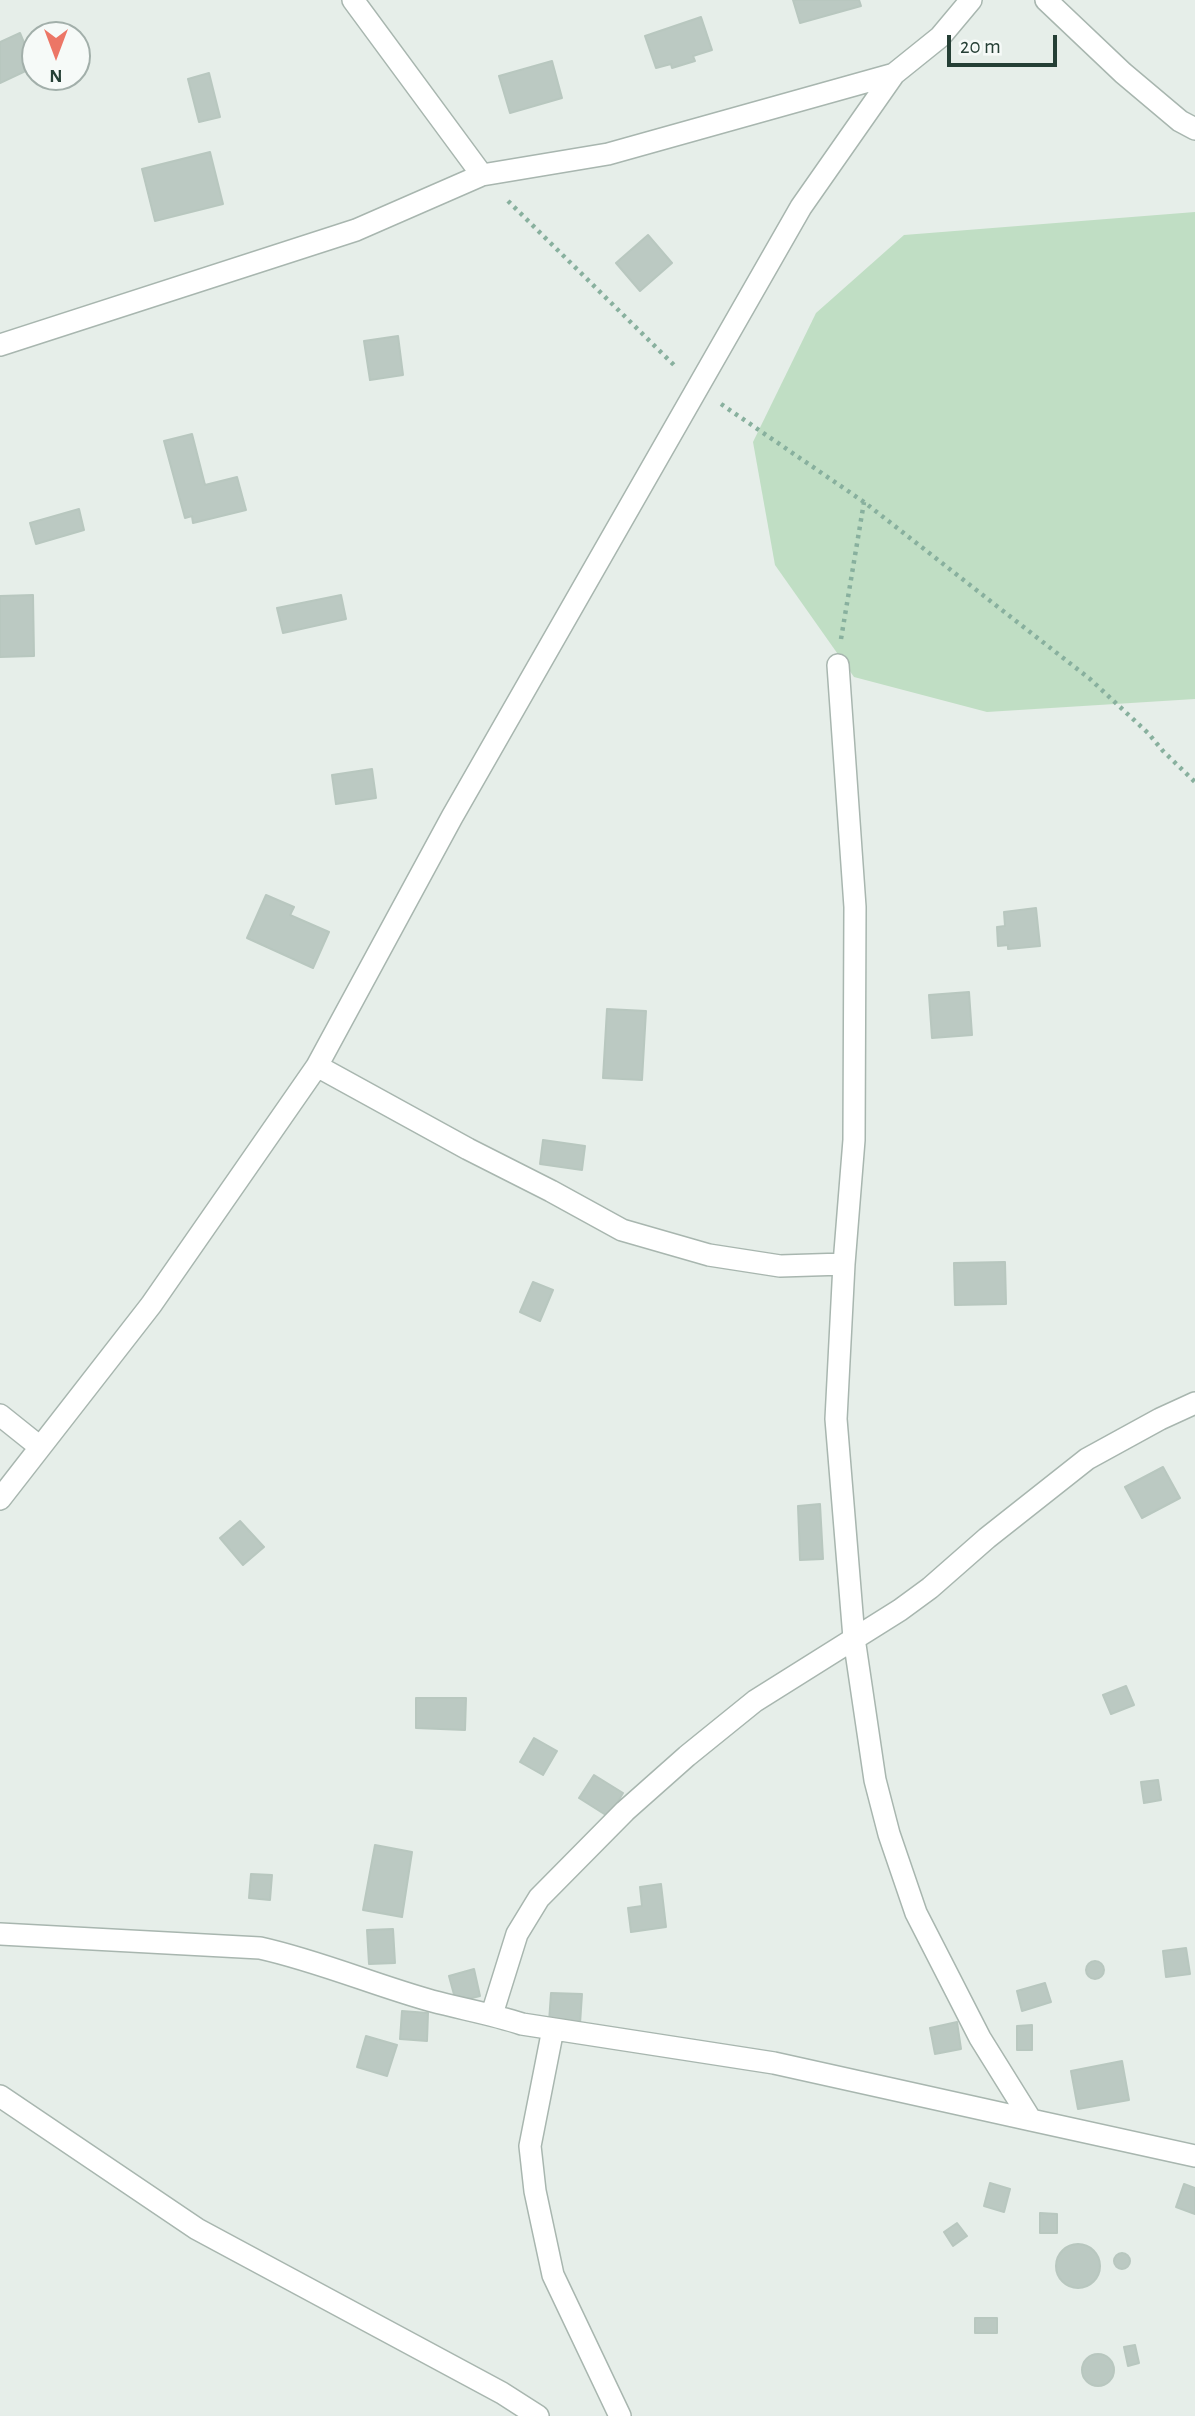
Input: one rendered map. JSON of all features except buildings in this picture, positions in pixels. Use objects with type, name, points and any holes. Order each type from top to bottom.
[{"type":"street","points":[[353,0],[482,175]]},
{"type":"street","points":[[0,1499],[152,1305],[317,1066],[452,817],[801,207],[894,74],[940,37],[971,0]]},
{"type":"street","points":[[1046,0],[1122,73],[1180,121],[1195,129]]},
{"type":"street","points":[[0,345],[356,230],[482,175],[608,154],[894,74]]},
{"type":"street","points":[[838,665],[855,907],[854,1140],[836,1419],[854,1638],[875,1780],[889,1834],[916,1913],[979,2038],[1031,2120]]},
{"type":"street","points":[[317,1066],[622,1230],[709,1255],[780,1266],[844,1264]]},
{"type":"street","points":[[492,2014],[517,1934],[539,1898],[625,1811],[687,1756],[755,1701],[900,1610],[930,1588],[987,1538],[1087,1459],[1195,1403]]},
{"type":"street","points":[[0,1415],[40,1447]]},
{"type":"street","points":[[0,1934],[260,1948],[292,1955],[431,2000],[522,2024],[774,2063],[1195,2156]]},
{"type":"street","points":[[553,2029],[530,2146],[535,2191],[554,2275],[620,2416]]},
{"type":"street","points":[[0,2096],[197,2229],[502,2393],[538,2416]]},
{"type":"path","points":[[482,175],[697,387],[864,502],[1090,679],[1195,782]]},
{"type":"path","points":[[838,665],[864,502]]},
{"type":"green space","points":[[1195,212],[1195,699],[987,712],[854,677],[775,565],[753,442],[816,313],[904,235]]}]
